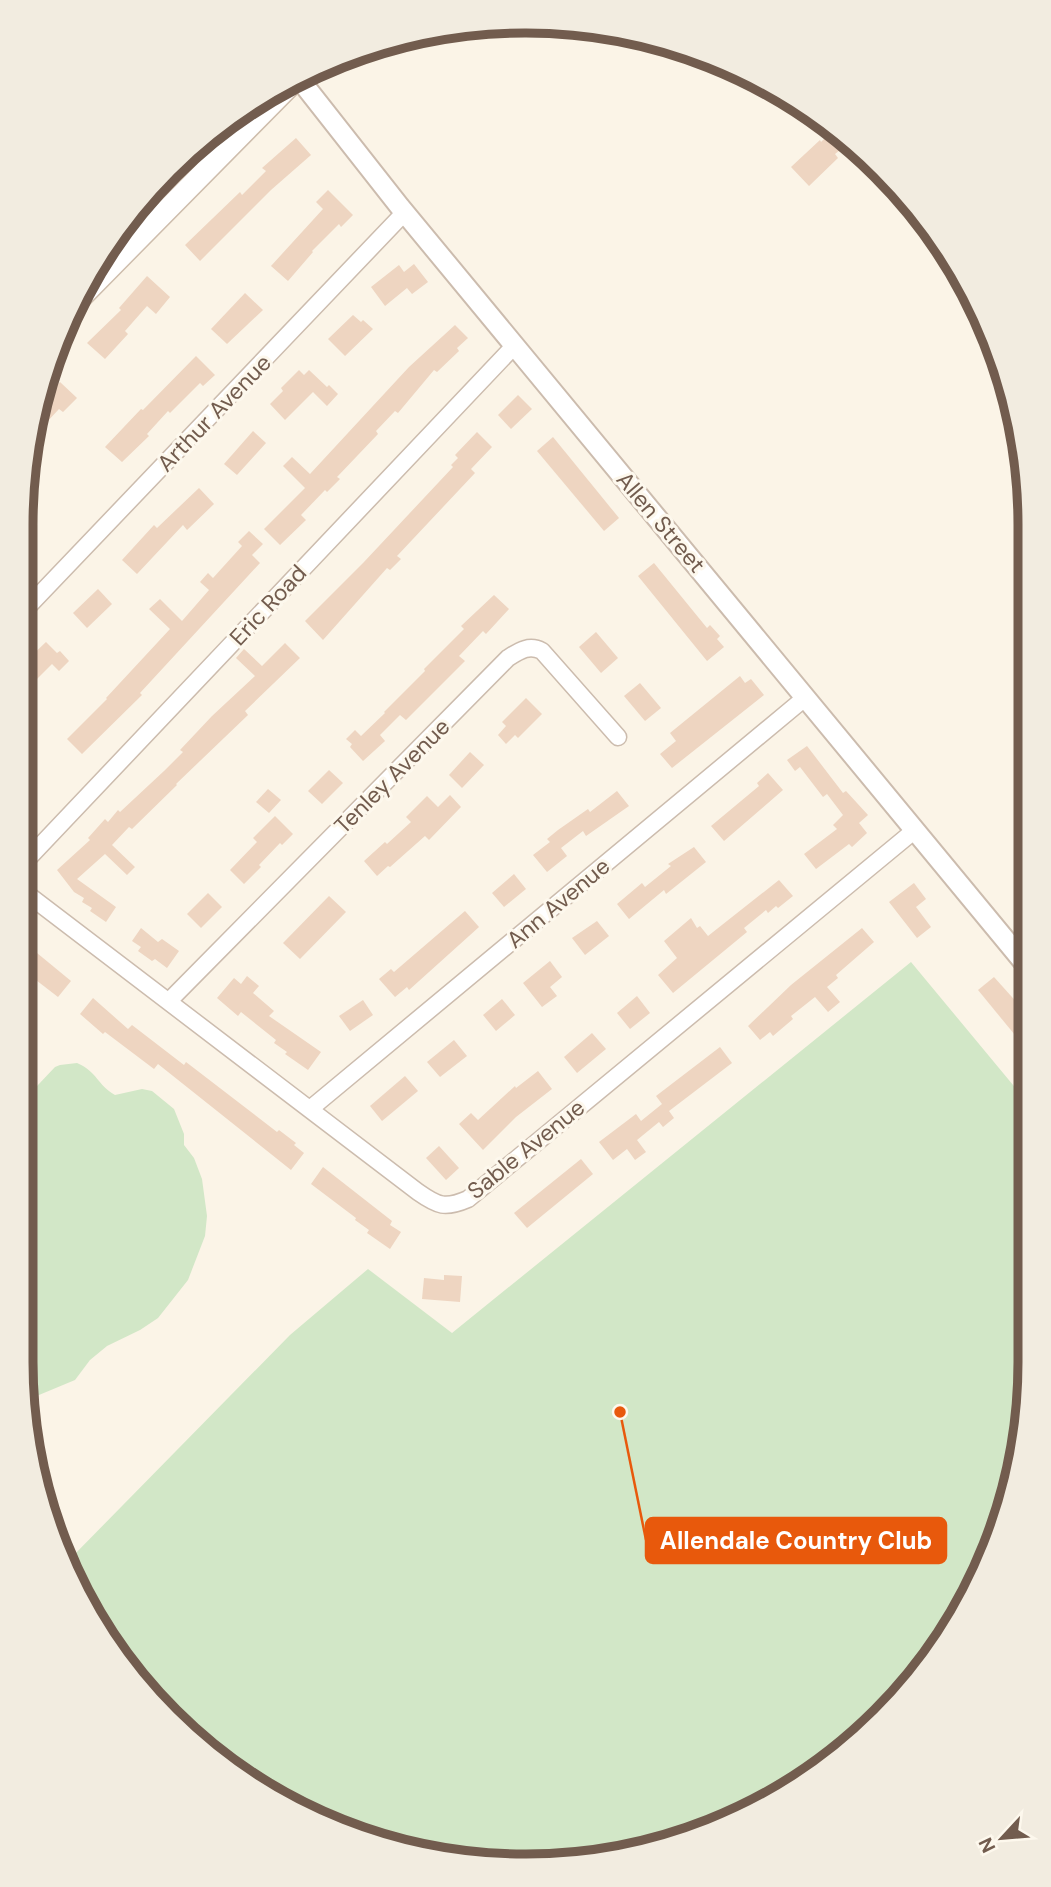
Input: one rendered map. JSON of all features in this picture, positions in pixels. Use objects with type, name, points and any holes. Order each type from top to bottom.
[{"type":"main road","points":[[100,278],[270,105]]},
{"type":"street","name":"Allen Street","points":[[305,85],[405,212],[1018,955]]},
{"type":"street","name":"Arthur Avenue","points":[[33,601],[405,212]]},
{"type":"street","name":"Eric Road","points":[[33,853],[515,345]]},
{"type":"street","name":"Tenley Avenue","points":[[169,1001],[508,658],[520,650],[531,648],[542,651],[618,737]]},
{"type":"street","name":"Ann Avenue","points":[[310,1109],[806,697]]},
{"type":"street","name":"Sable Avenue","points":[[33,898],[429,1200],[448,1206],[468,1199],[915,830]]},
{"type":"green space","points":[[911,962],[1018,1091],[1017,1394],[1014,1426],[1001,1489],[980,1550],[952,1608],[935,1635],[874,1710],[799,1771],[772,1788],[714,1816],[653,1837],[590,1850],[558,1853],[461,1850],[367,1828],[279,1788],[201,1732],[155,1686],[99,1608],[73,1555],[290,1335],[368,1269],[452,1333]]},
{"type":"green space","points":[[77,1063],[89,1070],[115,1095],[142,1089],[152,1091],[174,1109],[184,1134],[184,1145],[194,1158],[202,1179],[207,1216],[205,1236],[188,1280],[158,1318],[107,1346],[90,1360],[75,1380],[34,1397],[33,1090],[60,1065]]},
{"type":"building","points":[[827,136],[829,138],[840,150],[835,154],[838,158],[809,186],[791,167],[820,140],[821,142]]},
{"type":"building","points":[[296,138],[311,155],[271,190],[200,261],[185,245],[240,192],[242,195],[266,171],[262,168]]},
{"type":"building","points":[[328,190],[353,215],[341,227],[339,224],[312,251],[288,281],[271,266],[323,209],[316,202]]},
{"type":"building","points":[[414,264],[428,282],[412,294],[407,288],[385,306],[371,287],[399,265],[404,272]]},
{"type":"building","points":[[147,276],[170,297],[156,314],[147,306],[125,331],[128,334],[105,359],[87,343],[121,310],[119,308]]},
{"type":"building","points":[[245,293],[263,310],[227,344],[211,329]]},
{"type":"building","points":[[353,315],[373,329],[345,356],[328,339]]},
{"type":"building","points":[[455,325],[468,338],[457,348],[459,351],[437,372],[434,370],[398,413],[395,411],[376,431],[378,434],[337,477],[340,479],[301,515],[306,520],[280,545],[264,529],[305,488],[283,466],[292,457],[310,474],[409,367]]},
{"type":"building","points":[[196,356],[215,375],[203,386],[200,383],[170,413],[168,411],[147,434],[149,436],[122,462],[105,447]]},
{"type":"building","points":[[299,370],[304,375],[309,370],[338,394],[327,406],[313,392],[285,420],[270,404]]},
{"type":"building","points":[[60,382],[77,398],[63,412],[59,409],[44,425],[50,398],[52,390]]},
{"type":"building","points":[[518,395],[532,409],[511,429],[498,415]]},
{"type":"building","points":[[253,431],[266,443],[237,475],[224,464]]},
{"type":"building","points":[[477,432],[492,447],[471,469],[475,473],[397,556],[401,559],[390,570],[387,568],[323,640],[305,621],[453,467],[451,465],[458,458],[455,455]]},
{"type":"building","points":[[553,437],[619,518],[604,531],[537,451]]},
{"type":"building","points":[[199,488],[214,504],[187,530],[183,525],[137,574],[122,560],[154,525],[157,528]]},
{"type":"building","points":[[249,531],[263,544],[252,555],[260,563],[140,693],[142,695],[82,754],[67,739],[170,629],[149,609],[160,599],[182,621],[209,590],[200,582],[208,573],[213,578],[242,546],[238,542]]},
{"type":"building","points":[[654,563],[707,628],[710,625],[720,636],[717,639],[724,647],[707,661],[638,576]]},
{"type":"building","points":[[98,589],[112,604],[87,628],[73,613]]},
{"type":"building","points":[[494,595],[509,609],[486,634],[483,631],[459,656],[465,661],[406,720],[400,715],[380,735],[385,741],[363,761],[346,739],[355,730],[361,736],[385,713],[464,629],[461,626]]},
{"type":"building","points":[[596,632],[618,658],[601,673],[579,647]]},
{"type":"building","points":[[46,642],[69,661],[59,671],[52,664],[35,681],[33,654]]},
{"type":"building","points":[[285,643],[300,658],[245,711],[248,715],[132,829],[129,827],[112,845],[135,867],[127,875],[105,854],[77,879],[116,907],[106,922],[90,911],[92,908],[82,902],[84,898],[74,892],[57,870],[90,840],[88,838],[105,819],[108,822],[118,810],[120,812],[164,771],[212,716],[255,676],[236,658],[244,649],[262,666]]},
{"type":"building","points":[[740,676],[745,683],[751,679],[764,695],[672,768],[660,754],[676,741],[670,733]]},
{"type":"building","points":[[640,683],[661,708],[645,721],[624,696]]},
{"type":"building","points":[[526,698],[542,714],[518,738],[515,735],[506,744],[498,735],[506,726],[502,722]]},
{"type":"building","points":[[807,746],[843,793],[846,791],[868,815],[859,823],[867,833],[852,847],[849,844],[816,869],[804,854],[837,829],[833,825],[843,815],[827,794],[823,797],[800,767],[795,771],[787,760]]},
{"type":"building","points":[[470,752],[484,765],[462,788],[449,775]]},
{"type":"building","points":[[329,770],[343,783],[322,804],[308,791]]},
{"type":"building","points":[[768,773],[783,790],[724,841],[711,826],[759,786],[757,783]]},
{"type":"building","points":[[268,789],[281,800],[269,813],[256,802]]},
{"type":"building","points":[[617,791],[629,806],[586,836],[583,831],[561,848],[567,856],[547,872],[533,855],[550,842],[547,839],[558,830],[588,809],[590,812]]},
{"type":"building","points":[[450,795],[461,807],[429,840],[425,836],[377,876],[364,861],[411,822],[406,817],[427,796],[438,807]]},
{"type":"building","points":[[275,816],[293,834],[282,845],[280,843],[244,884],[230,870],[257,842],[253,838]]},
{"type":"building","points":[[694,847],[706,862],[666,894],[664,890],[629,919],[617,904],[642,883],[645,887],[671,866],[668,864]]},
{"type":"building","points":[[514,874],[526,889],[504,907],[492,893]]},
{"type":"building","points":[[779,880],[793,896],[778,908],[776,906],[768,913],[766,910],[744,928],[747,932],[673,993],[658,975],[677,958],[664,941],[691,918],[697,928],[700,926],[708,936]]},
{"type":"building","points":[[914,883],[926,899],[916,907],[931,927],[917,938],[889,902]]},
{"type":"building","points":[[208,893],[222,907],[201,928],[187,914]]},
{"type":"building","points":[[329,896],[346,912],[300,959],[283,943]]},
{"type":"building","points":[[465,911],[479,927],[409,990],[407,987],[395,997],[379,979],[391,969],[394,972]]},
{"type":"building","points":[[597,921],[609,936],[585,955],[572,938]]},
{"type":"building","points":[[141,928],[158,942],[162,939],[179,951],[167,968],[138,951],[141,947],[132,941]]},
{"type":"building","points":[[862,928],[874,942],[836,975],[838,978],[827,987],[840,1002],[828,1012],[815,997],[791,1016],[793,1019],[773,1036],[770,1032],[760,1040],[748,1026],[791,985]]},
{"type":"building","points":[[37,953],[71,981],[58,997],[33,978],[33,958]]},
{"type":"building","points":[[550,961],[562,977],[550,987],[557,996],[542,1007],[523,983]]},
{"type":"building","points":[[247,976],[259,986],[253,993],[274,1011],[269,1016],[321,1052],[308,1070],[285,1054],[287,1052],[274,1043],[276,1040],[241,1012],[238,1016],[217,998],[234,978],[241,984]]},
{"type":"building","points":[[994,977],[1018,1004],[1018,1039],[978,990]]},
{"type":"building","points":[[637,996],[650,1013],[630,1029],[617,1013]]},
{"type":"building","points":[[93,998],[128,1029],[132,1025],[184,1065],[186,1062],[277,1132],[279,1130],[296,1143],[294,1145],[304,1153],[291,1170],[158,1064],[154,1069],[105,1032],[103,1034],[80,1014]]},
{"type":"building","points":[[502,999],[515,1015],[496,1031],[483,1015]]},
{"type":"building","points":[[363,1000],[373,1015],[350,1031],[339,1016]]},
{"type":"building","points":[[592,1033],[606,1049],[577,1073],[564,1057]]},
{"type":"building","points":[[454,1040],[467,1056],[440,1077],[427,1062]]},
{"type":"building","points":[[720,1047],[732,1063],[669,1111],[674,1118],[663,1127],[659,1122],[637,1140],[646,1152],[635,1160],[627,1149],[613,1160],[599,1142],[636,1114],[641,1121],[662,1104],[656,1096]]},
{"type":"building","points":[[538,1071],[552,1089],[516,1117],[483,1150],[459,1124],[471,1113],[478,1120],[515,1086],[516,1088]]},
{"type":"building","points":[[405,1076],[418,1091],[382,1121],[370,1106]]},
{"type":"building","points":[[439,1146],[459,1168],[446,1180],[426,1158]]},
{"type":"building","points":[[581,1159],[593,1174],[527,1228],[514,1213]]},
{"type":"building","points":[[323,1167],[392,1221],[390,1225],[401,1232],[390,1249],[367,1233],[369,1230],[355,1220],[356,1218],[311,1184]]},
{"type":"building","points":[[444,1275],[462,1276],[460,1302],[422,1299],[424,1278],[444,1280]]},
{"type":"place","name":"Allendale Country Club","points":[[620,1412]]}]
